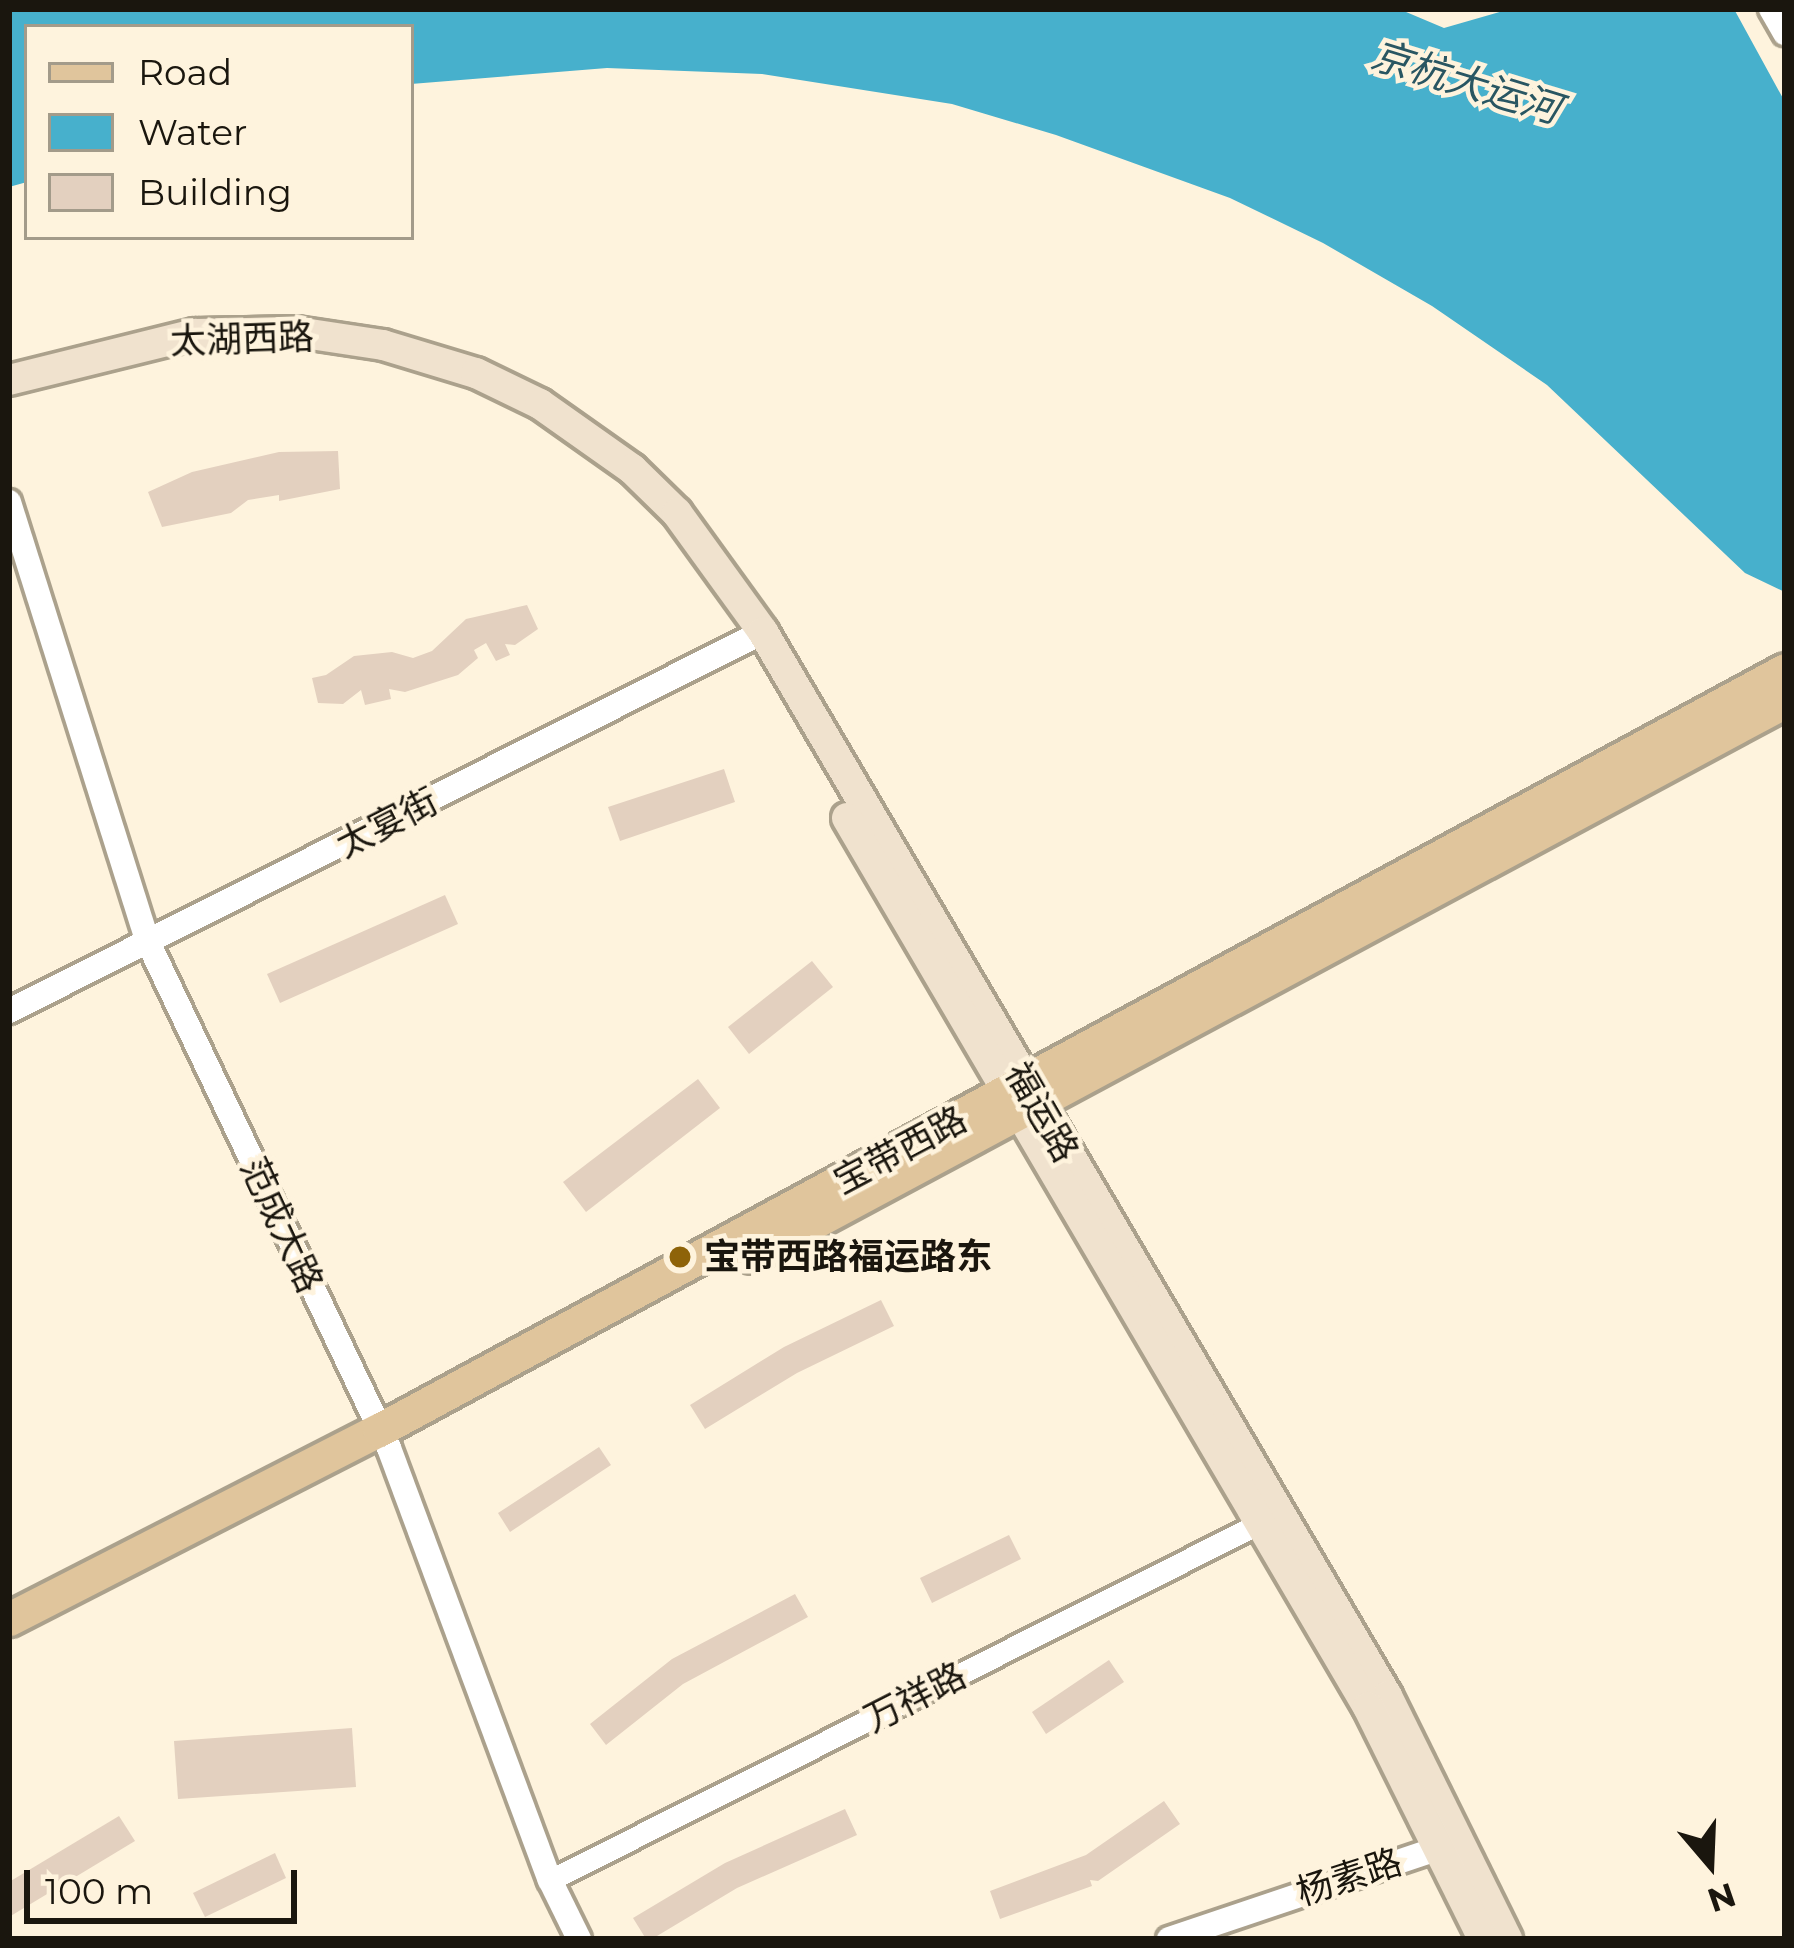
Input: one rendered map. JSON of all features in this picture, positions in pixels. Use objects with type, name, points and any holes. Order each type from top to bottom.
[{"type":"main road","name":"太湖西路","points":[[9,380],[156,341],[236,331],[343,337],[472,382]]},
{"type":"main road","name":"太湖西路","points":[[9,401],[160,361],[237,352],[340,358],[472,382]]},
{"type":"main road","name":"福运路","points":[[472,382],[557,414],[632,469],[700,542],[1270,1518],[1368,1707],[1507,1939]]},
{"type":"main road","name":"宝带西路","points":[[9,1642],[1250,975],[1785,670]]},
{"type":"main road","name":"宝带西路","points":[[1250,975],[1785,700]]},
{"type":"main road","name":"宝带西路","points":[[9,1619],[384,1439]]},
{"type":"main road","name":"福运路","points":[[1452,1844],[1484,1939]]},
{"type":"street","points":[[1772,9],[1785,33]]},
{"type":"street","name":"范成大路","points":[[9,502],[148,942],[384,1439],[550,1880],[579,1939]]},
{"type":"street","name":"太宴街","points":[[9,1011],[754,638]]},
{"type":"street","name":"万祥路","points":[[550,1880],[1270,1518]]},
{"type":"street","name":"杨素路","points":[[1169,1939],[1452,1844]]},
{"type":"water","name":"京杭大运河","points":[[9,9],[1399,9],[1444,28],[1510,9],[1734,9],[1785,102],[1785,592],[1745,573],[1547,385],[1432,306],[1323,243],[1230,198],[1056,135],[952,104],[762,74],[607,68],[414,84],[414,24],[24,24],[24,183],[9,187]]},
{"type":"building","points":[[338,451],[340,489],[279,501],[279,495],[248,500],[231,513],[162,527],[148,492],[192,472],[279,452]]},
{"type":"building","points":[[527,605],[538,629],[515,645],[505,644],[510,655],[496,661],[486,643],[474,650],[478,658],[458,675],[405,692],[389,689],[391,699],[365,705],[361,690],[343,704],[318,703],[312,678],[326,675],[354,656],[392,652],[413,658],[432,651],[466,619]]},
{"type":"building","points":[[724,769],[735,802],[620,841],[608,807]]},
{"type":"building","points":[[445,895],[458,924],[280,1003],[267,974]]},
{"type":"building","points":[[812,961],[833,987],[749,1054],[728,1027]]},
{"type":"building","points":[[698,1079],[720,1108],[586,1212],[563,1182]]},
{"type":"building","points":[[881,1300],[894,1326],[797,1373],[705,1429],[690,1405],[784,1347]]},
{"type":"building","points":[[599,1447],[611,1465],[510,1532],[498,1513]]},
{"type":"building","points":[[1009,1535],[1021,1559],[932,1603],[920,1578]]},
{"type":"building","points":[[795,1594],[808,1617],[683,1684],[606,1745],[590,1724],[672,1659]]},
{"type":"building","points":[[1109,1660],[1124,1682],[1046,1734],[1032,1712]]},
{"type":"building","points":[[352,1728],[356,1787],[178,1799],[174,1741]]},
{"type":"building","points":[[1164,1801],[1180,1824],[1098,1881],[1090,1880],[1092,1886],[1000,1919],[990,1891],[1086,1855]]},
{"type":"building","points":[[845,1809],[857,1835],[737,1888],[652,1939],[646,1939],[633,1918],[725,1863]]},
{"type":"building","points":[[119,1816],[135,1841],[9,1917],[9,1882]]},
{"type":"building","points":[[275,1853],[286,1878],[205,1917],[193,1893]]},
{"type":"place","name":"宝带西路福运路东","points":[[680,1257]]}]
